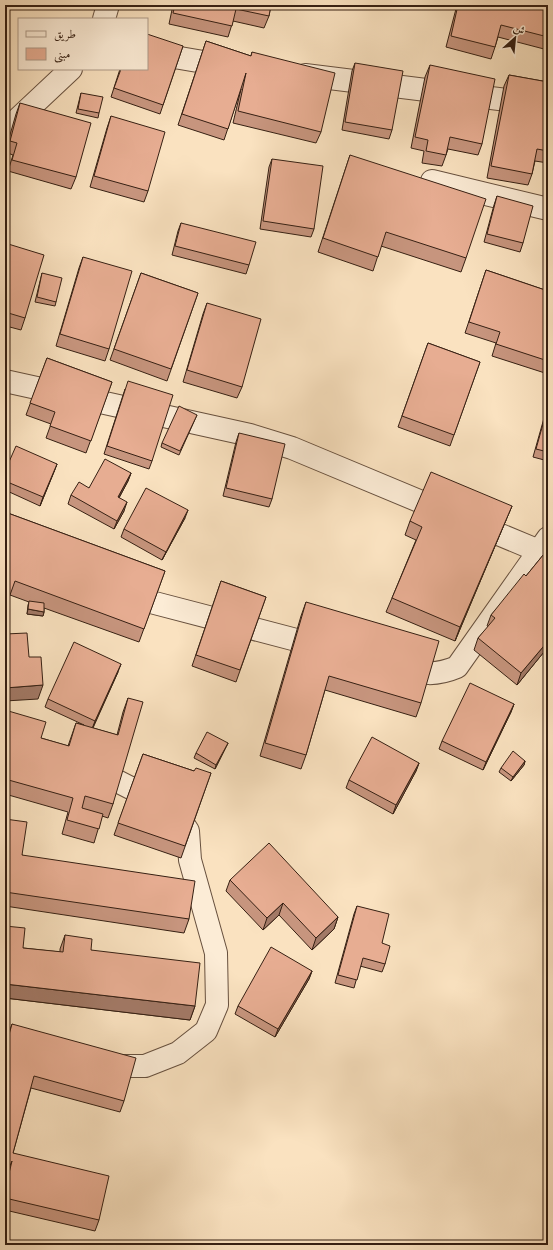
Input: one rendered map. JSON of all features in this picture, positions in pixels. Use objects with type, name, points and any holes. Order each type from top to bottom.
[{"type":"street","points":[[104,18],[108,5]]},
{"type":"street","points":[[148,49],[174,57],[248,69]]},
{"type":"street","points":[[5,130],[70,70]]},
{"type":"street","points":[[287,74],[548,105]]},
{"type":"street","points":[[432,181],[548,209]]},
{"type":"street","points":[[5,381],[250,435],[292,448],[543,544],[457,667],[444,672],[422,674],[384,663]]},
{"type":"street","points":[[106,590],[345,653]]},
{"type":"street","points":[[72,766],[117,781],[177,814],[188,831],[190,860],[216,953],[217,1005],[206,1031],[178,1053],[145,1066],[103,1066],[80,1063]]},
{"type":"building","points":[[175,5],[271,5],[269,16],[236,9],[232,26],[173,13]]},
{"type":"building","points":[[458,5],[548,5],[548,37],[501,25],[495,47],[451,36]]},
{"type":"building","points":[[148,34],[183,46],[163,105],[114,88],[121,70],[148,70]]},
{"type":"building","points":[[206,41],[251,56],[252,52],[335,73],[321,132],[238,111],[246,73],[228,129],[182,114]]},
{"type":"building","points":[[355,63],[403,71],[392,130],[345,122]]},
{"type":"building","points":[[430,65],[495,79],[482,144],[450,137],[446,155],[426,151],[428,140],[415,137]]},
{"type":"building","points":[[509,75],[548,82],[548,151],[537,149],[532,174],[491,166]]},
{"type":"building","points":[[81,93],[103,97],[99,113],[78,109]]},
{"type":"building","points":[[20,103],[91,123],[76,177],[12,160],[17,143],[10,141]]},
{"type":"building","points":[[111,116],[165,132],[148,191],[94,176]]},
{"type":"building","points":[[350,155],[486,199],[466,258],[386,232],[378,257],[323,238]]},
{"type":"building","points":[[272,159],[323,166],[314,229],[263,221]]},
{"type":"building","points":[[497,196],[533,206],[523,243],[487,234]]},
{"type":"building","points":[[181,223],[256,242],[249,265],[175,246]]},
{"type":"building","points":[[5,243],[44,255],[25,318],[5,312]]},
{"type":"building","points":[[83,257],[132,271],[109,349],[60,334]]},
{"type":"building","points":[[486,270],[548,291],[548,361],[496,344],[500,332],[469,322]]},
{"type":"building","points":[[42,273],[62,278],[56,302],[37,297]]},
{"type":"building","points":[[141,273],[198,293],[171,369],[114,349]]},
{"type":"building","points":[[207,303],[261,319],[242,387],[187,370]]},
{"type":"building","points":[[428,343],[480,362],[454,435],[402,416]]},
{"type":"building","points":[[47,358],[112,382],[91,441],[50,426],[55,412],[30,403]]},
{"type":"building","points":[[128,381],[173,395],[152,461],[107,446]]},
{"type":"building","points":[[179,406],[197,415],[180,451],[162,443]]},
{"type":"building","points":[[548,406],[548,452],[536,449]]},
{"type":"building","points":[[239,433],[285,444],[272,499],[226,488]]},
{"type":"building","points":[[16,446],[57,464],[43,497],[5,481],[5,471]]},
{"type":"building","points":[[5,448],[8,448],[5,461]]},
{"type":"building","points":[[105,459],[131,473],[118,497],[127,502],[117,521],[71,495],[79,482],[89,488]]},
{"type":"building","points":[[431,472],[512,506],[460,627],[392,598],[422,527],[410,521]]},
{"type":"building","points":[[146,488],[188,510],[166,552],[124,529]]},
{"type":"building","points":[[5,512],[165,571],[144,629],[15,581],[10,595],[5,593]]},
{"type":"building","points":[[548,549],[548,641],[521,673],[478,638],[495,618],[491,615],[524,574],[526,576]]},
{"type":"building","points":[[221,581],[266,597],[240,670],[196,655]]},
{"type":"building","points":[[29,601],[44,603],[44,612],[28,609]]},
{"type":"building","points":[[306,602],[439,641],[421,703],[329,676],[306,755],[265,743]]},
{"type":"building","points":[[27,633],[29,657],[41,657],[43,685],[5,688],[5,634]]},
{"type":"building","points":[[74,642],[121,664],[95,721],[48,699]]},
{"type":"building","points":[[470,683],[514,704],[486,762],[442,741]]},
{"type":"building","points":[[128,698],[143,702],[113,804],[85,796],[82,808],[103,814],[99,829],[67,820],[73,798],[5,779],[5,710],[46,722],[41,738],[69,746],[76,723],[118,735]]},
{"type":"building","points":[[207,732],[228,743],[216,765],[196,753]]},
{"type":"building","points":[[372,737],[419,763],[396,805],[349,780]]},
{"type":"building","points":[[513,751],[525,761],[513,777],[501,768]]},
{"type":"building","points":[[143,754],[194,771],[196,768],[211,773],[185,846],[118,823]]},
{"type":"building","points":[[5,819],[27,822],[22,855],[195,881],[189,919],[5,892]]},
{"type":"building","points":[[269,843],[338,917],[316,938],[283,903],[267,918],[230,880]]},
{"type":"building","points":[[357,906],[389,914],[382,943],[390,946],[385,964],[363,958],[357,980],[338,975]]},
{"type":"building","points":[[5,926],[25,928],[23,948],[63,952],[65,935],[92,939],[91,950],[200,963],[195,1006],[5,984]]},
{"type":"building","points":[[271,947],[312,971],[278,1029],[238,1006]]},
{"type":"building","points":[[12,1024],[136,1058],[124,1101],[34,1076],[13,1153],[109,1176],[99,1220],[5,1198],[5,1190],[12,1161],[9,1168],[5,1167],[5,1049]]},
{"type":"building","points":[[536,1241],[536,1245],[481,1245],[481,1244]]}]
